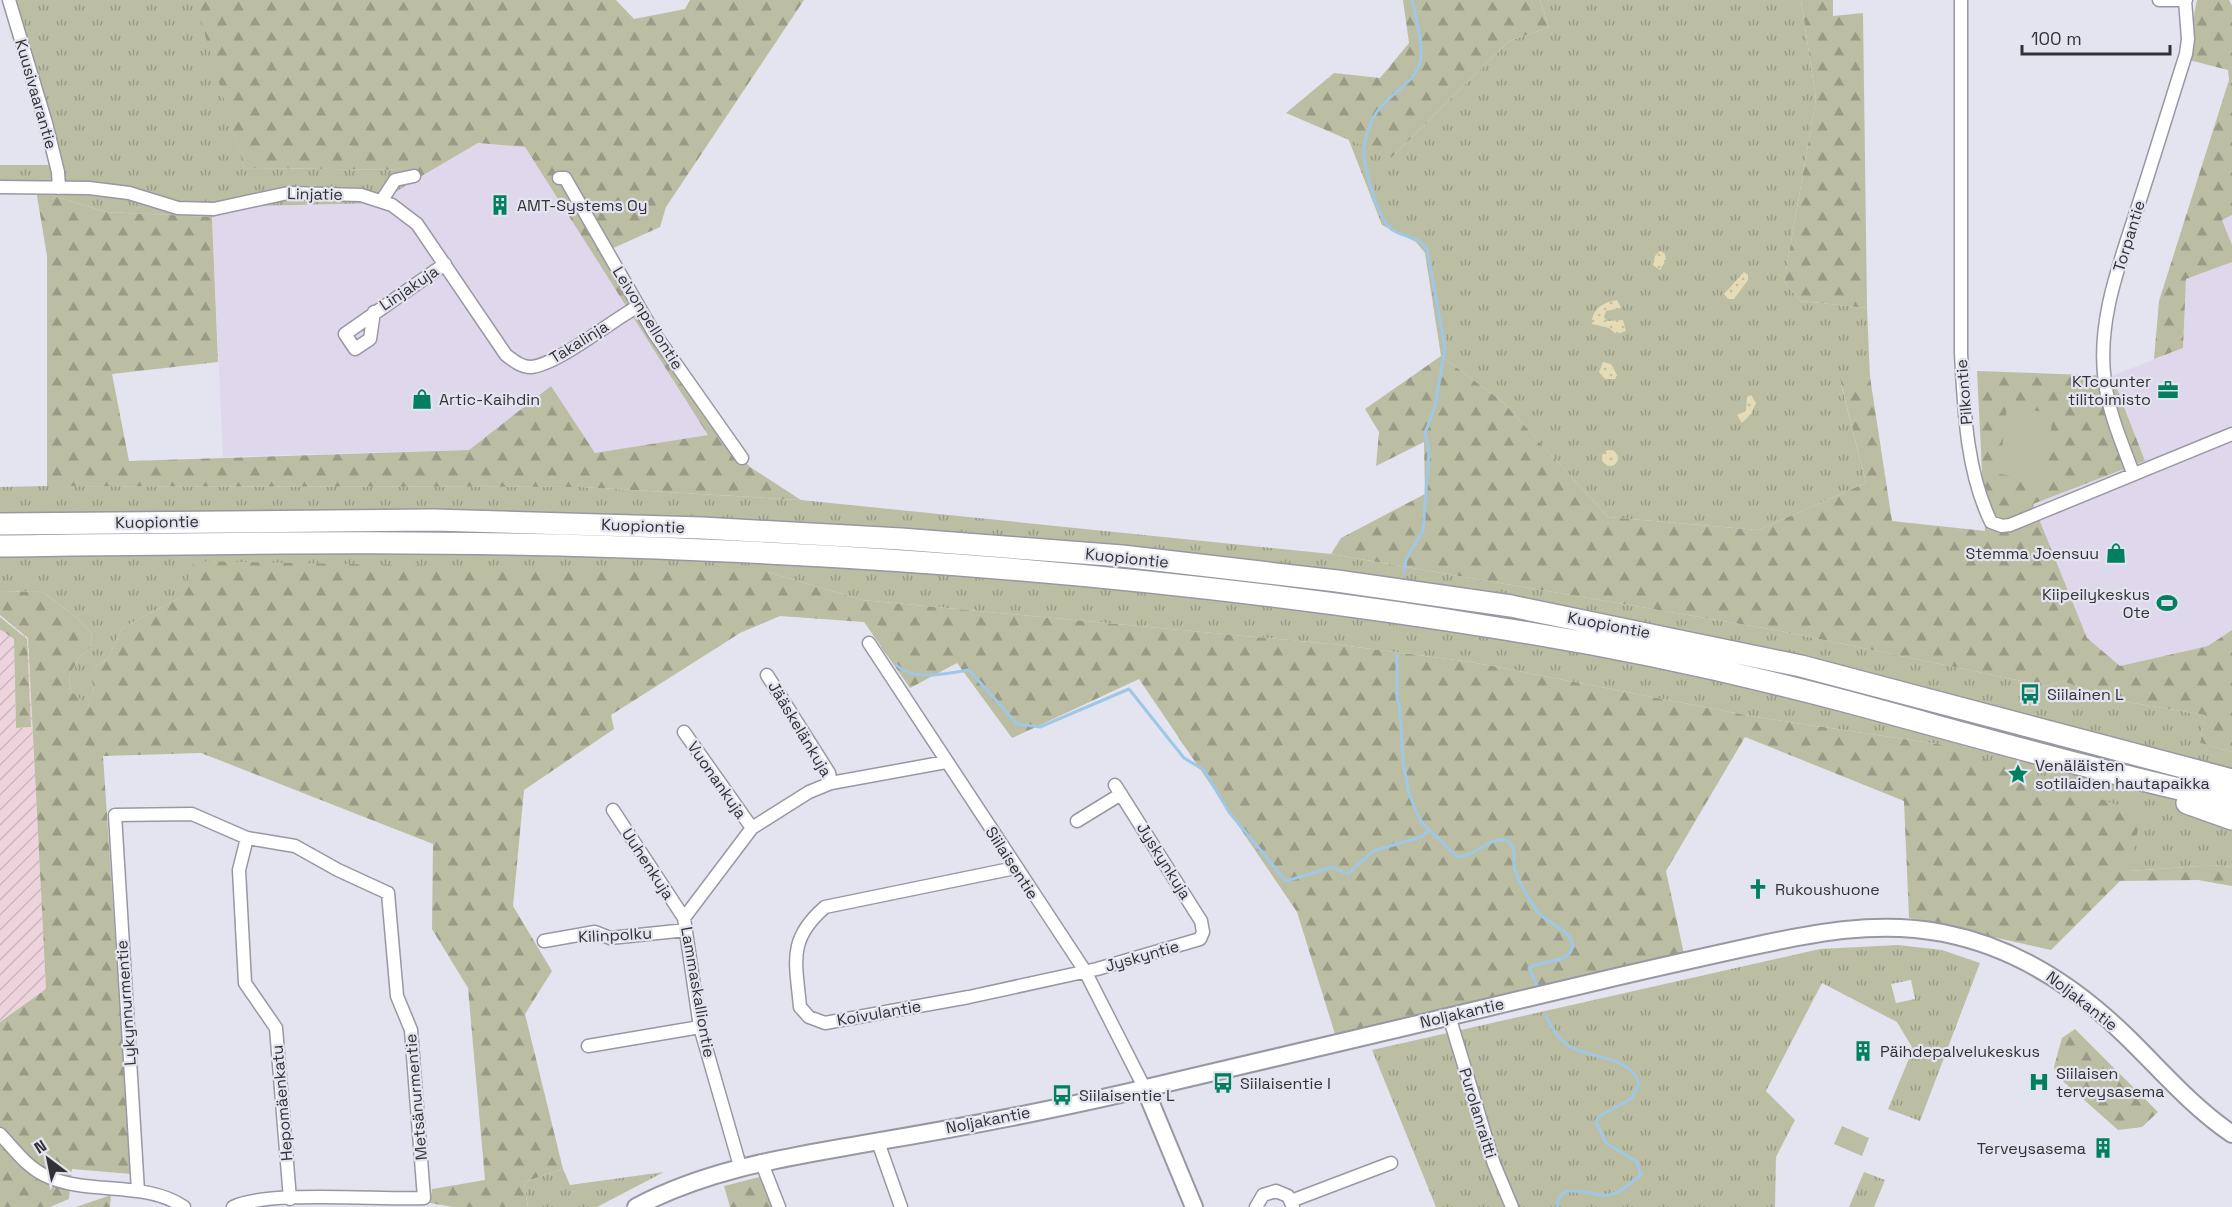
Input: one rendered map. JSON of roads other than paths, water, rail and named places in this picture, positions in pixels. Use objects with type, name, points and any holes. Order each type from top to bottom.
[{"type":"highway","name":"Kuopiontie","points":[[0,524],[434,520],[724,529],[901,538],[1122,556],[1337,581],[1511,606],[1801,666],[2232,780]]},
{"type":"highway","name":"Kuopiontie","points":[[0,546],[413,543],[579,546],[814,555],[1121,579],[1334,603],[1509,630],[1660,658],[1843,700],[2232,801]]},
{"type":"highway","points":[[2142,779],[2157,793],[2232,819]]},
{"type":"main road","name":"Noljakantie","points":[[636,1207],[695,1180],[761,1161],[878,1142],[1145,1089],[1681,961],[1817,932],[1866,927],[1939,932],[1970,939],[2014,955],[2066,984],[2124,1034],[2191,1103],[2232,1134]]},
{"type":"main road","points":[[1145,1089],[1194,1207]]},
{"type":"street","name":"Kuusivaarantie","points":[[9,0],[48,133],[58,172],[59,188]]},
{"type":"street","name":"Pilkontie","points":[[1961,0],[1963,400],[1971,455],[1983,506],[1991,522],[2002,526],[2010,525],[2232,434]]},
{"type":"street","name":"Torpantie","points":[[2133,474],[2111,412],[2104,380],[2103,345],[2108,307],[2186,54],[2186,0],[2159,0]]},
{"type":"street","points":[[382,200],[395,180],[414,176]]},
{"type":"street","name":"Leivonpellontie","points":[[559,178],[565,178],[637,307],[742,458]]},
{"type":"street","name":"Linjatie","points":[[0,187],[129,193],[178,208],[190,209],[214,209],[288,193],[361,195],[382,200],[403,211],[417,224],[506,355],[517,364]]},
{"type":"street","name":"Linjakuja","points":[[374,312],[445,264]]},
{"type":"street","name":"Takalinja","points":[[517,364],[529,367],[548,363],[637,307]]},
{"type":"street","name":"Siilaisentie","points":[[869,643],[1084,971],[1145,1089]]},
{"type":"street","name":"Jääskelänkuja","points":[[767,675],[830,773],[831,783]]},
{"type":"street","name":"Vuonankuja","points":[[684,732],[752,828]]},
{"type":"street","name":"Lammaskalliontie","points":[[740,1166],[700,1027],[685,924],[752,828],[809,792],[831,783],[946,762]]},
{"type":"street","name":"Jyskynkuja","points":[[1077,821],[1118,789],[1202,921],[1203,932],[1200,939]]},
{"type":"street","name":"Uuhenkuja","points":[[613,810],[685,924]]},
{"type":"street","name":"Metsänurmentie","points":[[115,815],[192,814],[247,838],[294,846],[388,893],[397,996],[411,1030],[424,1198],[290,1199]]},
{"type":"street","name":"Lykynnurmentie","points":[[115,815],[138,1191]]},
{"type":"street","name":"Hepomäenkatu","points":[[247,838],[239,870],[245,983],[276,1028],[290,1199]]},
{"type":"street","name":"Koivulantie","points":[[1015,868],[825,907],[817,914],[796,946],[800,1007],[804,1014],[825,1023],[969,997],[1084,971]]},
{"type":"street","name":"Kilinpolku","points":[[544,941],[595,932],[610,938],[685,924]]},
{"type":"street","name":"Jyskyntie","points":[[1084,971],[1200,939]]},
{"type":"street","name":"Purolanraitti","points":[[1449,1016],[1494,1164],[1512,1207]]},
{"type":"street","points":[[588,1046],[700,1027]]},
{"type":"street","points":[[0,1134],[32,1168],[45,1176],[61,1182],[120,1191],[138,1191],[155,1195],[184,1207]]},
{"type":"street","points":[[878,1142],[901,1207]]},
{"type":"street","points":[[761,1161],[779,1207]]},
{"type":"street","points":[[1256,1207],[1258,1200],[1269,1191],[1283,1192],[1292,1204],[1391,1163]]},
{"type":"street","points":[[233,1207],[244,1202],[290,1199]]},
{"type":"waterway","points":[[1404,573],[1406,559],[1423,531],[1429,452],[1425,433],[1435,407],[1445,348],[1427,248],[1417,240],[1397,233],[1384,221],[1372,190],[1364,149],[1367,132],[1378,111],[1414,74],[1421,59],[1420,39],[1412,0]]},
{"type":"waterway","points":[[1397,655],[1397,698],[1400,708],[1403,761],[1409,794],[1421,822],[1456,856],[1470,854],[1495,841],[1509,841],[1514,851],[1515,871],[1531,903],[1542,916],[1571,939],[1573,945],[1568,955],[1529,968],[1537,985]]},
{"type":"waterway","points":[[896,665],[903,670],[921,675],[969,670],[1017,724],[1040,727],[1129,689],[1184,758],[1204,770],[1229,812],[1286,881],[1332,867],[1348,874],[1373,851],[1421,837],[1428,831]]},
{"type":"waterway","points":[[1546,1016],[1555,1032],[1569,1046],[1619,1063],[1635,1075],[1639,1084],[1631,1099],[1598,1117],[1596,1122],[1606,1143],[1637,1162],[1641,1175],[1621,1190],[1609,1195],[1577,1191],[1564,1193],[1559,1198],[1557,1207]]},
{"type":"place","name":"AMT-Systems Oy","points":[[500,205]]},
{"type":"place","name":"KTcounter tilitoimisto","points":[[2168,390]]},
{"type":"place","name":"Artic-Kaihdin","points":[[422,399]]},
{"type":"place","name":"Stemma Joensuu","points":[[2116,553]]},
{"type":"place","name":"Kiipeilykeskus Ote","points":[[2167,603]]},
{"type":"place","name":"Siilainen L","points":[[2030,694]]},
{"type":"place","name":"Venäläisten sotilaiden hautapaikka","points":[[2018,774]]},
{"type":"place","name":"Rukoushuone","points":[[1758,889]]},
{"type":"place","name":"Päihdepalvelukeskus","points":[[1863,1051]]},
{"type":"place","name":"Siilaisen terveysasema","points":[[2039,1082]]},
{"type":"place","name":"Siilaisentie I","points":[[1223,1083]]},
{"type":"place","name":"Siilaisentie L","points":[[1062,1095]]},
{"type":"place","name":"Terveysasema","points":[[2103,1148]]}]
